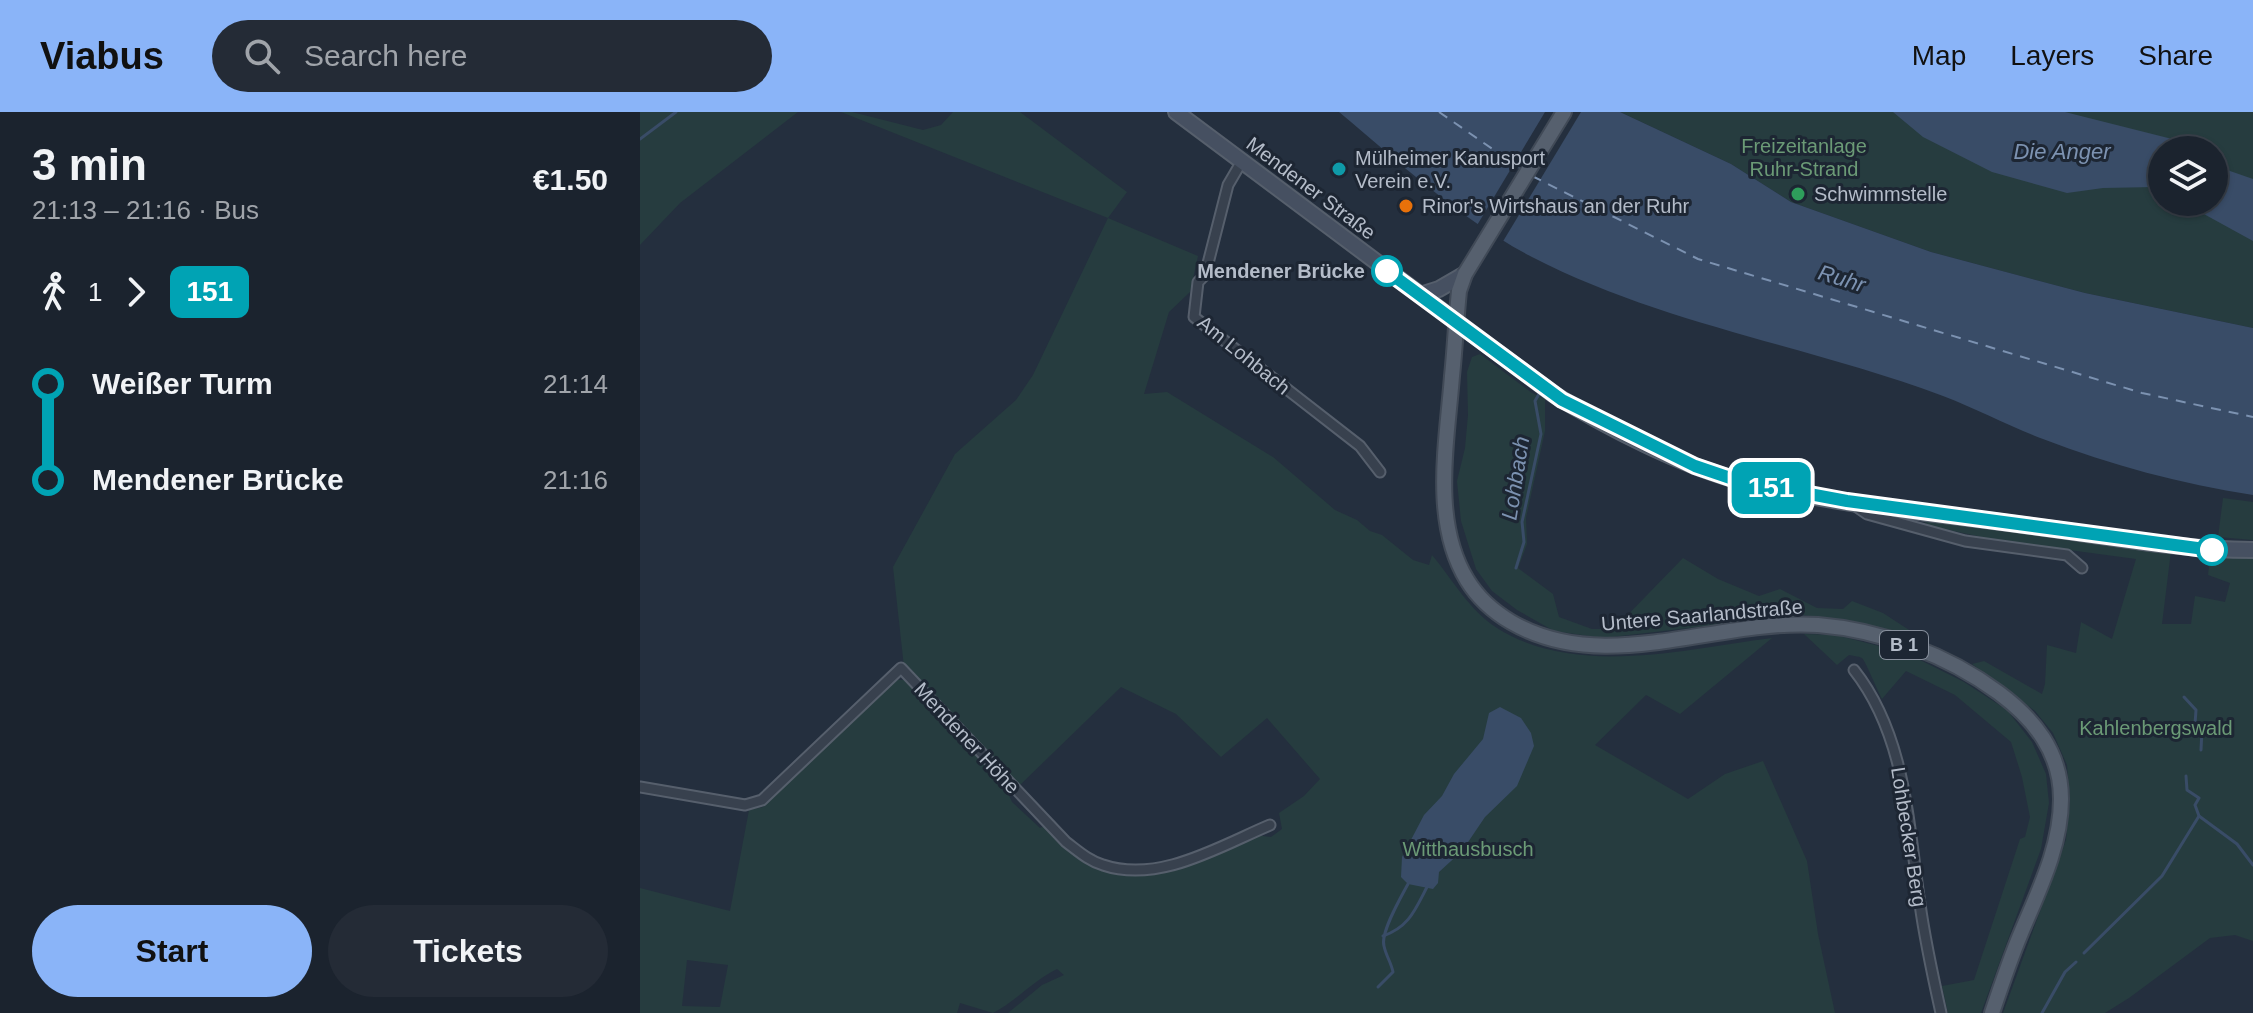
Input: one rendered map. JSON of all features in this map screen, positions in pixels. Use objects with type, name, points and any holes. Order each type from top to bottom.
[{"type":"main road","name":"B 1","points":[[1455,322],[1459,291],[1467,271],[1564,112]]},
{"type":"main road","name":"Untere Saarlandstraße","points":[[1455,322],[1445,482],[1448,523],[1457,559],[1467,581],[1499,615],[1525,630],[1550,639],[1604,646],[1770,627],[1816,625],[1861,632],[1924,651],[1961,668],[1993,688],[2030,718],[2045,739],[2057,767],[2061,799],[2058,831],[2049,866],[1992,1013]]},
{"type":"street","name":"Mendener Straße","points":[[1176,112],[1562,400],[1695,466],[1739,481],[1847,501],[2178,548],[2253,550]]},
{"type":"street","name":"Am Lohbach","points":[[1242,161],[1228,185],[1205,275],[1198,282],[1194,317],[1360,446],[1380,472]]},
{"type":"street","points":[[1420,295],[1439,289],[1467,271]]},
{"type":"street","name":"Mendener Straße","points":[[1847,501],[1867,514],[1965,541],[2067,555],[2082,568]]},
{"type":"street","name":"Mendener Höhe","points":[[640,787],[745,805],[762,800],[901,668],[1066,842],[1087,858],[1105,866],[1136,871],[1156,869],[1194,857],[1270,825]]},
{"type":"street","name":"Lohbecker Berg","points":[[1854,670],[1871,692],[1892,744],[1902,786],[1924,934],[1941,1013]]},
{"type":"green space","points":[[640,112],[798,112],[680,203],[640,245]]},
{"type":"green space","points":[[841,112],[923,130],[941,125],[953,112],[1020,112],[1127,192],[1108,218]]},
{"type":"green space","name":"Freizeitanlage Ruhr-Strand","points":[[1620,112],[2253,112],[2253,328],[2085,293],[1931,252],[1791,202],[1731,164]]},
{"type":"green space","name":"Witthausbusch","points":[[1108,218],[1198,256],[1190,292],[1169,312],[1144,394],[1167,392],[1273,457],[1335,510],[1382,535],[1413,560],[1429,565],[1432,555],[1470,604],[1497,628],[1528,643],[1561,652],[1596,656],[1668,653],[1772,638],[1680,714],[1646,695],[1595,745],[1688,799],[1725,774],[1763,761],[1807,861],[1818,934],[1835,1013],[1008,1013],[1042,985],[1064,975],[1057,969],[993,1013],[960,1003],[957,1013],[640,1013],[640,888],[730,911],[749,810],[763,807],[892,680],[905,680],[1004,784],[1012,802],[1040,828],[1044,826],[1071,851],[1097,866],[1121,873],[1145,873],[1170,868],[1255,835],[1271,837],[1282,829],[1279,813],[1304,796],[1320,779],[1267,718],[1221,757],[1176,714],[1121,687],[1019,786],[904,667],[893,567],[955,454],[1016,400],[1033,375]],"holes":[[[687,960],[728,965],[720,1007],[682,1006]]]},
{"type":"green space","points":[[1480,354],[1532,393],[1545,399],[1545,431],[1526,518],[1527,544],[1518,568],[1553,594],[1559,617],[1592,629],[1614,629],[1683,558],[1718,579],[1759,596],[1780,589],[1817,608],[1843,609],[1852,601],[1883,613],[1923,639],[1846,621],[1802,615],[1603,638],[1554,631],[1517,610],[1492,591],[1476,569],[1461,521],[1457,481],[1465,448],[1467,372],[1472,357]]},
{"type":"green space","points":[[2223,498],[2253,502],[2253,540],[2218,537]]},
{"type":"green space","name":"Kahlenbergswald","points":[[1916,516],[2171,551],[2162,624],[2191,624],[2195,596],[2225,602],[2230,583],[2208,575],[2209,566],[2218,558],[2253,558],[2253,941],[2235,935],[2210,938],[2105,1013],[2003,1013],[2066,840],[2070,800],[2067,765],[2053,733],[2035,711],[1972,664],[1984,661],[2042,694],[2047,645],[2076,653],[2081,622],[2112,639],[2136,559],[1996,540],[1930,526]]},
{"type":"green space","points":[[1804,634],[1836,635],[1906,653],[1964,682],[2007,710],[2032,742],[2046,774],[2049,803],[2041,849],[1981,1013],[1948,1013],[1942,986],[1974,980],[2020,839],[2025,837],[2030,817],[2011,742],[1955,695],[1906,671],[1882,699],[1862,658],[1849,655],[1837,665]]},
{"type":"water","name":"Ruhr","points":[[1339,112],[1620,112],[1731,164],[1791,202],[1931,252],[2085,293],[2253,328],[2253,495],[2146,473],[2094,457],[1892,378],[1684,317],[1582,280],[1532,257],[1480,226]]},
{"type":"water","name":"Die Anger","points":[[1893,112],[2065,112],[2160,136],[2148,136],[2148,187],[2067,193],[1992,172],[1923,137]]},
{"type":"water","points":[[2228,170],[2253,179],[2253,241],[2207,216],[2228,216]]},
{"type":"water","points":[[1500,707],[1521,718],[1531,733],[1534,746],[1517,786],[1485,817],[1462,851],[1439,872],[1438,883],[1433,889],[1408,884],[1401,877],[1402,857],[1424,815],[1442,796],[1454,774],[1483,739],[1489,713]]},
{"type":"pier","points":[[1545,112],[1581,112],[1502,243],[1476,227]]},
{"type":"waterway","points":[[640,139],[676,112]]},
{"type":"waterway","name":"Lohbach","points":[[1516,568],[1524,542],[1522,522],[1541,434],[1535,401],[1539,394]]},
{"type":"waterway","points":[[2184,697],[2196,710],[2195,724],[2202,729],[2201,750]]},
{"type":"waterway","points":[[2186,776],[2187,790],[2199,798],[2195,805],[2199,816],[2237,844],[2253,865]]},
{"type":"waterway","points":[[2084,953],[2162,876],[2199,816]]},
{"type":"waterway","points":[[1378,987],[1393,972],[1385,950],[1385,933],[1408,884]]},
{"type":"waterway","points":[[1383,936],[1405,923],[1427,887]]},
{"type":"waterway","points":[[2042,1013],[2065,972],[2076,962]]},
{"type":"ferry route","points":[[1439,112],[1520,168]]},
{"type":"ferry route","points":[[1532,176],[1698,259],[2142,393],[2253,417]]},
{"type":"bus line","name":"151","points":[[1387,271],[1562,400],[1695,466],[1739,481],[1847,501],[2178,548],[2212,550]]},
{"type":"place","name":"Mülheimer Kanusport Verein e.V.","points":[[1339,169]]},
{"type":"place","name":"Schwimmstelle","points":[[1798,194]]},
{"type":"place","name":"Rinor's Wirtshaus an der Ruhr","points":[[1406,206]]},
{"type":"place","name":"Mendener Brücke","points":[[1387,271]]}]
